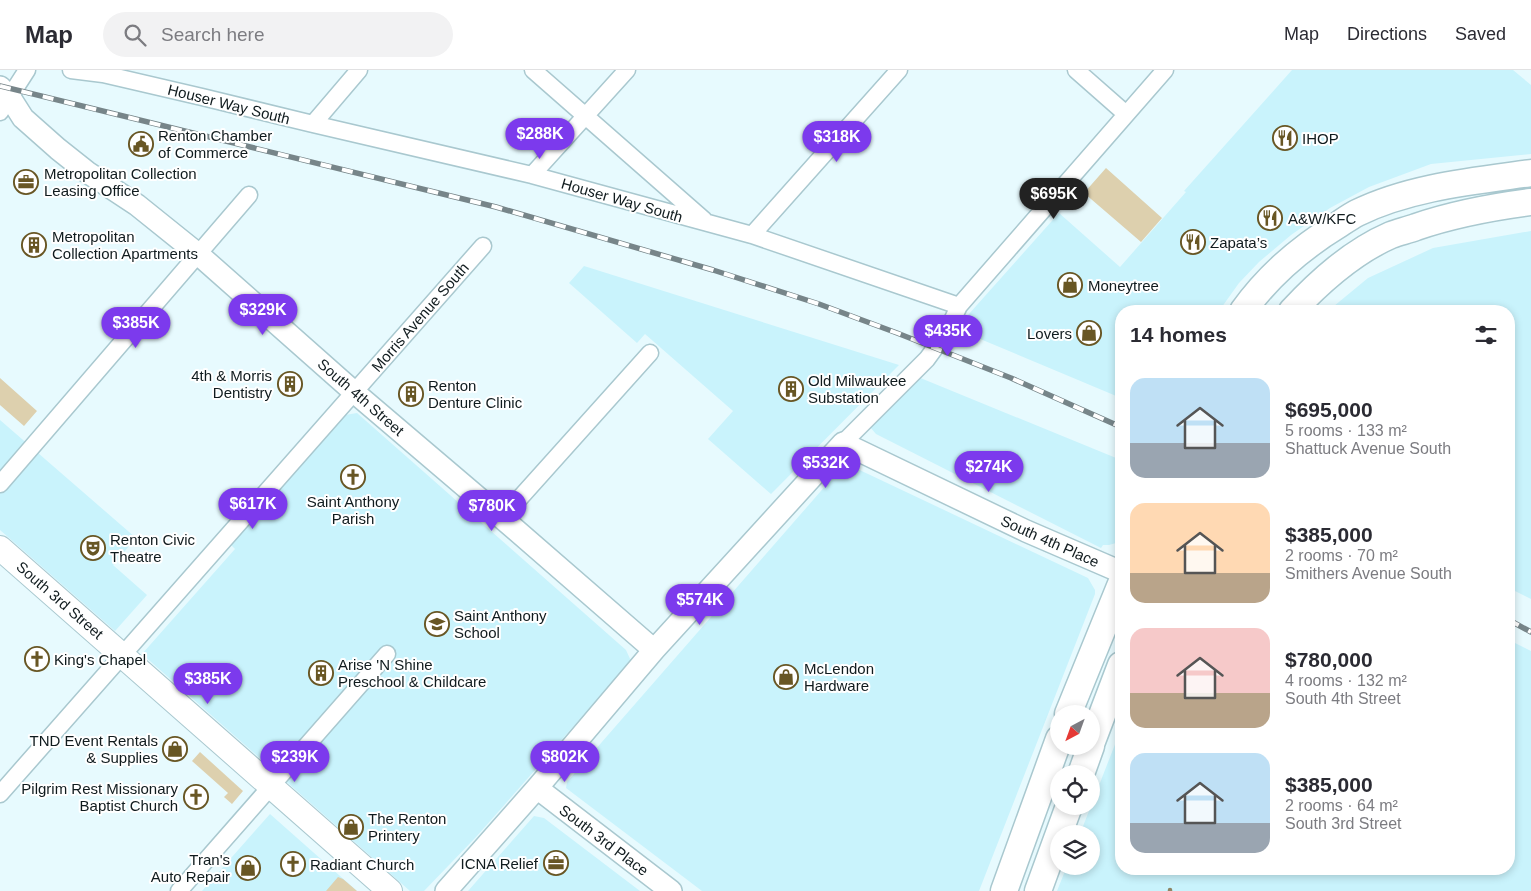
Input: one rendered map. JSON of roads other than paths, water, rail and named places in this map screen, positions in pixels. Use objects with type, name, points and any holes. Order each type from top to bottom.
[{"type":"main road","points":[[1248,305],[1263,286],[1292,258],[1322,234],[1356,213],[1415,192],[1531,173]]},
{"type":"main road","points":[[1298,305],[1324,278],[1361,251],[1390,235],[1447,217],[1531,202]]},
{"type":"main road","name":"South 3rd Street","points":[[0,548],[390,891]]},
{"type":"main road","points":[[1072,705],[1115,599]]},
{"type":"main road","points":[[1100,721],[1115,681]]},
{"type":"main road","points":[[1004,891],[1053,755]]},
{"type":"main road","points":[[1038,891],[1066,815]]},
{"type":"street","points":[[2,97],[27,70]]},
{"type":"street","name":"Houser Way South","points":[[71,70],[104,72],[313,124],[532,175],[752,235],[959,306]]},
{"type":"street","points":[[313,124],[358,70]]},
{"type":"street","points":[[533,70],[708,224]]},
{"type":"street","points":[[532,175],[628,70]]},
{"type":"street","points":[[752,235],[899,70]]},
{"type":"street","points":[[1076,70],[1126,114]]},
{"type":"street","points":[[446,891],[537,788],[654,650],[843,443],[927,359],[948,329],[959,306],[1165,70]]},
{"type":"street","name":"South 4th Street","points":[[2,97],[58,149],[94,177],[137,205],[198,254],[354,392],[654,650]]},
{"type":"street","points":[[0,484],[249,194]]},
{"type":"street","name":"Morris Avenue South","points":[[0,794],[483,246]]},
{"type":"street","points":[[502,518],[650,354]]},
{"type":"street","name":"South 4th Place","points":[[843,443],[1026,531],[1115,569]]},
{"type":"street","points":[[632,676],[636,659],[637,636]]},
{"type":"street","points":[[179,891],[387,654]]},
{"type":"street","name":"South 3rd Place","points":[[537,788],[671,891]]},
{"type":"railway","points":[[0,86],[496,207],[713,270],[819,304],[897,333],[1011,378],[1115,424]]},
{"type":"railway","points":[[1515,623],[1531,632]]},
{"type":"place","name":"IHOP","points":[[1285,138]]},
{"type":"place","name":"Renton Chamber of Commerce","points":[[141,144]]},
{"type":"place","name":"Metropolitan Collection Leasing Office","points":[[26,182]]},
{"type":"place","name":"A&W/KFC","points":[[1270,218]]},
{"type":"place","name":"Zapata’s","points":[[1193,242]]},
{"type":"place","name":"Metropolitan Collection Apartments","points":[[34,245]]},
{"type":"place","name":"Moneytree","points":[[1070,285]]},
{"type":"place","name":"Lovers","points":[[1089,333]]},
{"type":"place","name":"4th & Morris Dentistry","points":[[290,384]]},
{"type":"place","name":"Old Milwaukee Substation","points":[[791,389]]},
{"type":"place","name":"Renton Denture Clinic","points":[[411,394]]},
{"type":"place","name":"Saint Anthony Parish","points":[[353,477]]},
{"type":"place","name":"Renton Civic Theatre","points":[[93,548]]},
{"type":"place","name":"Saint Anthony School","points":[[437,624]]},
{"type":"place","name":"King's Chapel","points":[[37,659]]},
{"type":"place","name":"Arise 'N Shine Preschool & Childcare","points":[[321,673]]},
{"type":"place","name":"McLendon Hardware","points":[[786,677]]},
{"type":"place","name":"TND Event Rentals & Supplies","points":[[175,749]]},
{"type":"place","name":"Pilgrim Rest Missionary Baptist Church","points":[[196,797]]},
{"type":"place","name":"The Renton Printery","points":[[351,827]]},
{"type":"place","name":"ICNA Relief","points":[[556,863]]},
{"type":"place","name":"Radiant Church","points":[[293,864]]},
{"type":"place","name":"Tran's Auto Repair","points":[[248,868]]}]
